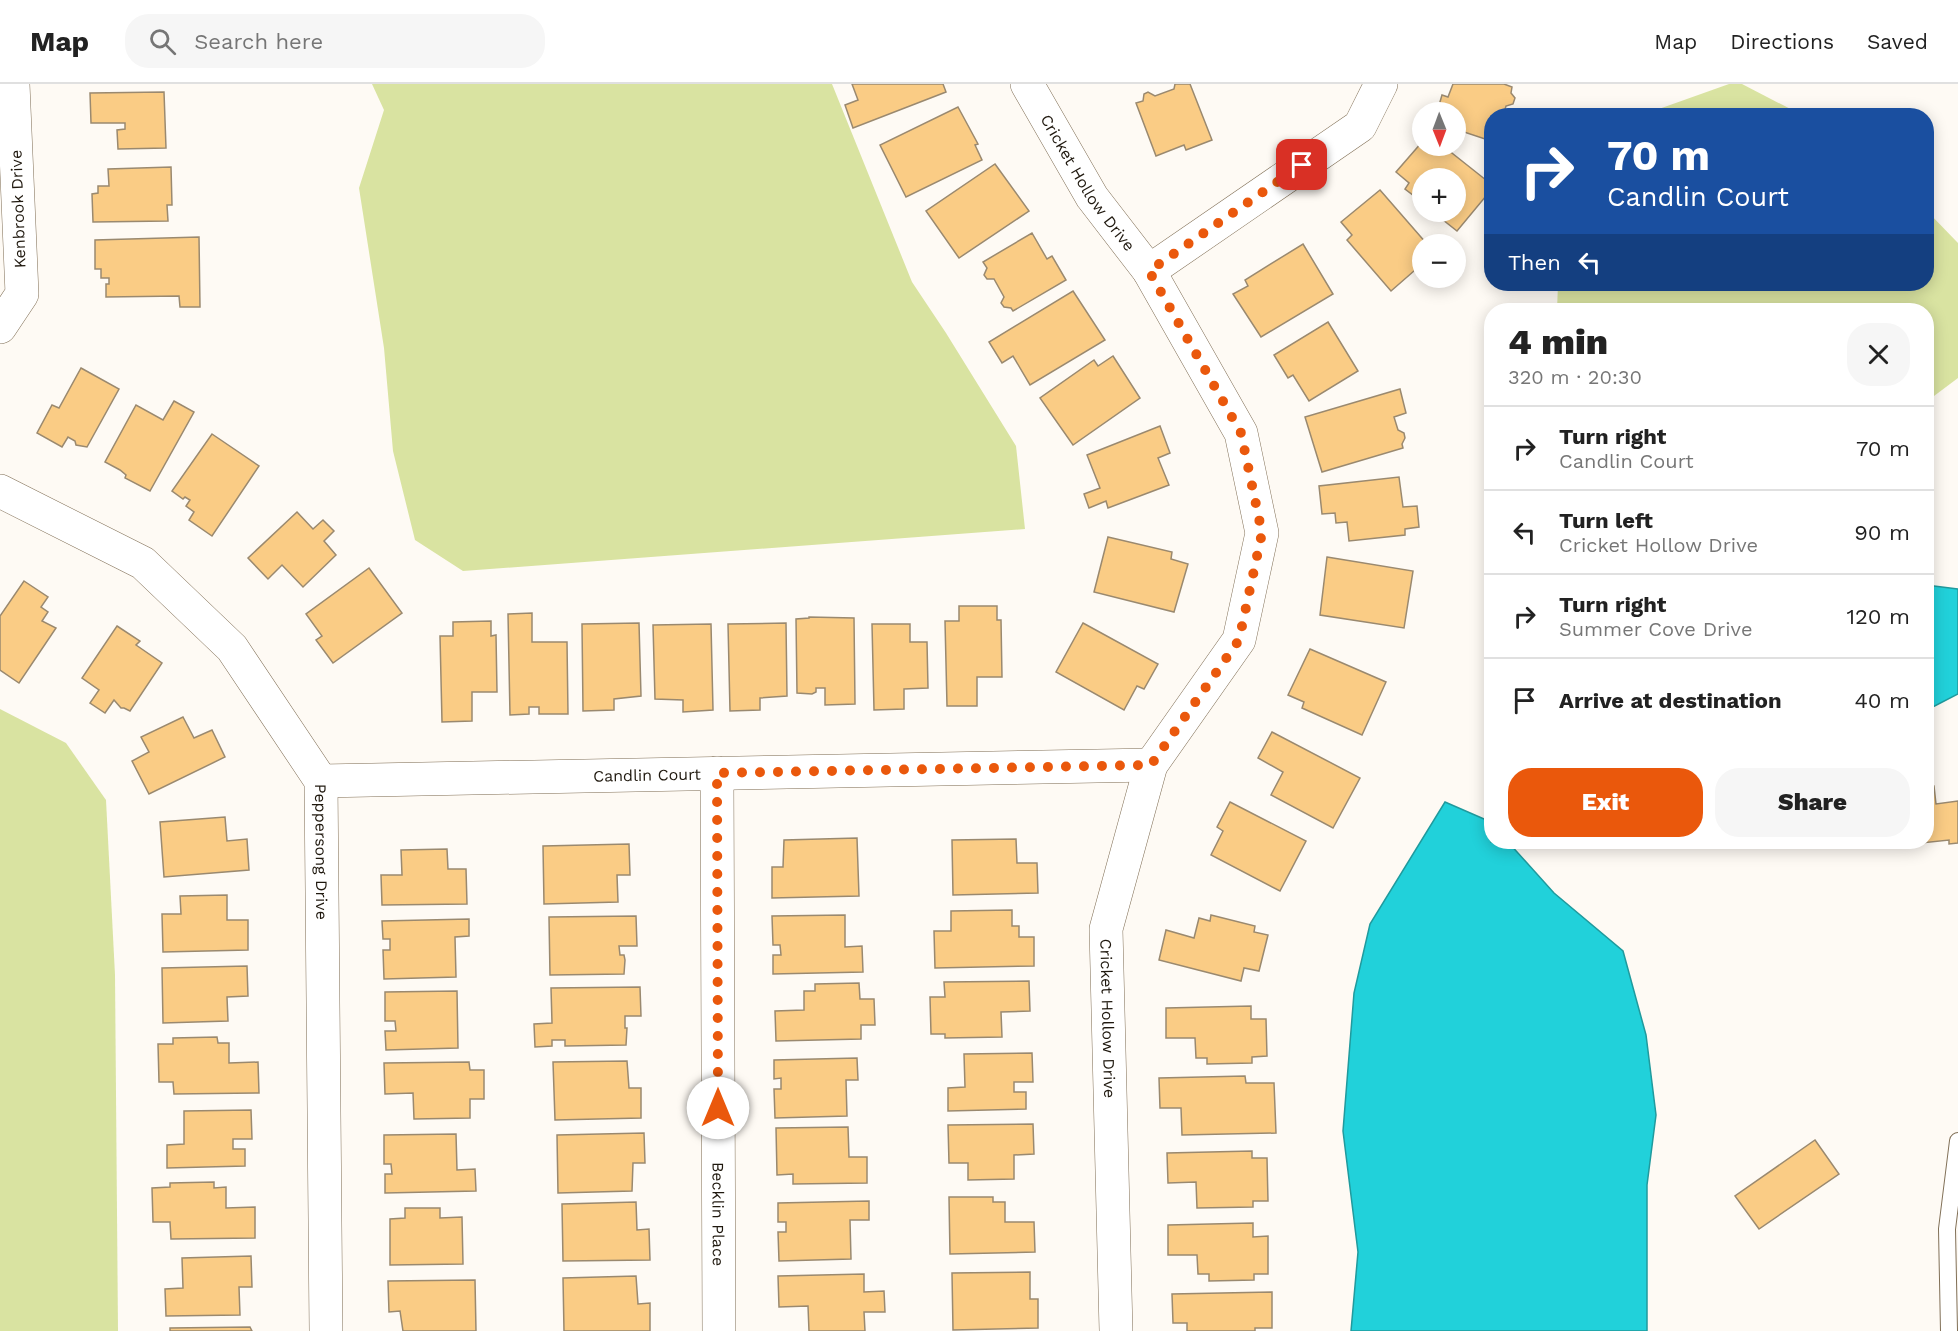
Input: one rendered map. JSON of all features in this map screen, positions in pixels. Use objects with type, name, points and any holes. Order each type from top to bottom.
[{"type":"street","name":"Kenbrook Drive","points":[[0,327],[22,294],[13,84]]},
{"type":"street","name":"Cricket Hollow Drive","points":[[1027,84],[1092,197],[1149,271],[1241,433],[1262,533],[1239,640],[1151,765],[1106,929],[1116,1331]]},
{"type":"street","points":[[1149,271],[1360,126],[1381,84]]},
{"type":"street","name":"Peppersong Drive","points":[[0,491],[143,563],[232,648],[321,781],[326,1331]]},
{"type":"street","name":"Candlin Court","points":[[321,781],[1151,765]]},
{"type":"street","name":"Becklin Place","points":[[717,773],[719,1331]]},
{"type":"lane","points":[[1949,1331],[1947,1229],[1958,1142]]},
{"type":"green space","points":[[372,84],[832,84],[912,282],[1016,446],[1025,529],[463,571],[415,540],[393,451],[384,348],[359,188],[384,110]]},
{"type":"green space","points":[[1729,84],[1742,84],[1788,108],[1662,108]]},
{"type":"green space","points":[[1934,218],[1958,243],[1958,378],[1934,396],[1934,303],[1557,303],[1558,291],[1934,291]]},
{"type":"green space","points":[[0,709],[66,743],[106,800],[115,975],[118,1331],[0,1331]]},
{"type":"water","points":[[1934,586],[1958,589],[1958,694],[1934,706]]},
{"type":"water","points":[[1445,802],[1484,819],[1484,849],[1514,849],[1554,893],[1623,951],[1646,1035],[1656,1115],[1647,1185],[1647,1331],[1351,1331],[1358,1252],[1343,1131],[1354,993],[1370,924]]},
{"type":"building","points":[[852,84],[943,84],[946,92],[853,128],[845,105],[858,100]]},
{"type":"building","points":[[1175,84],[1190,84],[1212,140],[1186,150],[1184,145],[1156,156],[1136,103],[1143,101],[1144,94],[1148,92],[1155,96],[1174,89]]},
{"type":"building","points":[[1453,84],[1504,84],[1512,87],[1511,93],[1515,98],[1513,104],[1505,108],[1484,108],[1484,139],[1466,133],[1466,102],[1440,102],[1442,95],[1448,97]]},
{"type":"building","points":[[164,92],[166,148],[118,149],[117,130],[125,129],[125,123],[91,123],[90,93]]},
{"type":"building","points":[[958,107],[978,144],[975,145],[982,160],[906,197],[880,145]]},
{"type":"building","points":[[1412,154],[1412,156],[1456,156],[1484,178],[1484,198],[1466,220],[1466,168],[1412,168],[1412,194],[1405,189],[1409,183],[1396,172]]},
{"type":"building","points":[[995,164],[1029,211],[959,258],[926,211]]},
{"type":"building","points":[[171,167],[172,205],[167,205],[168,221],[93,222],[92,194],[98,193],[98,186],[109,186],[108,169]]},
{"type":"building","points":[[1380,190],[1418,234],[1412,234],[1412,273],[1391,291],[1347,240],[1352,235],[1341,222]]},
{"type":"building","points":[[1446,222],[1464,222],[1457,231]]},
{"type":"building","points":[[1032,233],[1047,259],[1052,256],[1066,280],[1013,311],[1001,303],[1004,297],[994,279],[987,279],[984,275],[987,268],[983,262]]},
{"type":"building","points":[[199,237],[200,307],[180,307],[179,296],[106,297],[106,284],[109,284],[109,278],[101,278],[101,269],[95,269],[95,240]]},
{"type":"building","points":[[1303,244],[1333,294],[1261,337],[1233,294],[1248,286],[1245,280]]},
{"type":"building","points":[[1073,291],[1105,340],[1030,385],[1013,356],[1002,363],[989,342]]},
{"type":"building","points":[[1328,322],[1358,371],[1309,401],[1293,375],[1288,378],[1274,355]]},
{"type":"building","points":[[1113,356],[1140,398],[1073,445],[1040,398],[1094,360],[1098,366]]},
{"type":"building","points":[[81,368],[119,389],[87,447],[76,445],[75,441],[68,437],[62,447],[37,433],[52,405],[59,408]]},
{"type":"building","points":[[1400,389],[1406,413],[1394,417],[1398,430],[1404,433],[1403,448],[1322,472],[1305,417]]},
{"type":"building","points":[[174,401],[194,412],[150,491],[125,478],[126,475],[120,470],[105,462],[136,405],[163,420]]},
{"type":"building","points":[[1160,426],[1170,453],[1158,458],[1169,485],[1108,508],[1106,501],[1089,508],[1084,494],[1100,488],[1087,455]]},
{"type":"building","points":[[212,434],[259,466],[212,536],[189,520],[194,512],[186,506],[190,500],[185,497],[183,499],[172,491]]},
{"type":"building","points":[[1399,477],[1403,507],[1417,506],[1419,527],[1405,529],[1405,535],[1349,541],[1347,522],[1336,523],[1335,513],[1322,514],[1319,486]]},
{"type":"building","points":[[297,512],[313,529],[323,520],[334,531],[324,541],[336,555],[303,587],[282,565],[268,579],[248,558]]},
{"type":"building","points":[[1108,537],[1172,552],[1171,559],[1188,564],[1174,612],[1094,592]]},
{"type":"building","points":[[1327,557],[1413,571],[1404,628],[1320,615]]},
{"type":"building","points":[[369,568],[402,613],[333,663],[316,640],[322,636],[306,614]]},
{"type":"building","points":[[24,581],[48,597],[41,607],[48,612],[42,621],[56,628],[19,683],[0,670],[0,616]]},
{"type":"building","points":[[959,606],[997,606],[997,620],[1001,620],[1002,677],[977,677],[977,706],[947,706],[945,621],[959,621]]},
{"type":"building","points":[[532,613],[532,642],[567,642],[568,714],[539,714],[539,707],[529,707],[529,714],[510,715],[508,614]]},
{"type":"building","points":[[854,618],[855,704],[825,705],[825,688],[816,688],[816,692],[812,694],[797,693],[796,619]]},
{"type":"building","points":[[491,621],[491,636],[496,635],[497,692],[472,692],[472,721],[442,722],[440,636],[453,636],[453,622]]},
{"type":"building","points":[[639,623],[641,696],[614,699],[614,710],[583,711],[582,624]]},
{"type":"building","points":[[786,623],[787,696],[760,698],[760,710],[730,711],[728,624]]},
{"type":"building","points":[[1083,623],[1158,664],[1144,689],[1137,686],[1124,710],[1056,672]]},
{"type":"building","points":[[711,624],[713,710],[683,712],[683,700],[655,699],[653,625]]},
{"type":"building","points":[[872,624],[910,624],[910,642],[927,642],[928,688],[904,689],[904,709],[874,710]]},
{"type":"building","points":[[117,626],[140,641],[136,645],[162,663],[130,711],[121,708],[114,700],[105,713],[90,703],[99,690],[82,678]]},
{"type":"building","points":[[1310,649],[1386,682],[1362,735],[1302,708],[1304,702],[1288,695]]},
{"type":"building","points":[[183,717],[194,738],[212,730],[225,757],[149,794],[132,761],[149,752],[141,737]]},
{"type":"building","points":[[1272,732],[1360,778],[1333,828],[1271,795],[1283,772],[1258,758]]},
{"type":"building","points":[[1934,786],[1936,804],[1958,801],[1958,843],[1949,844],[1949,840],[1934,842]]},
{"type":"building","points":[[1230,802],[1306,841],[1280,891],[1211,855],[1223,831],[1217,827]]},
{"type":"building","points":[[225,817],[227,841],[247,839],[249,870],[164,877],[160,822]]},
{"type":"building","points":[[857,838],[859,896],[772,898],[772,867],[783,867],[784,840]]},
{"type":"building","points":[[1016,839],[1017,863],[1037,863],[1038,893],[953,895],[952,840]]},
{"type":"building","points":[[629,844],[630,875],[617,875],[618,902],[544,904],[543,846]]},
{"type":"building","points":[[447,849],[448,869],[466,869],[467,904],[382,905],[381,875],[402,875],[401,850]]},
{"type":"building","points":[[227,895],[227,920],[248,920],[248,950],[163,952],[162,914],[181,914],[180,896]]},
{"type":"building","points":[[1012,910],[1012,926],[1019,926],[1019,937],[1034,937],[1034,966],[935,968],[934,931],[951,931],[951,911]]},
{"type":"building","points":[[845,915],[845,947],[862,946],[863,972],[773,974],[773,955],[781,955],[780,945],[773,945],[772,916]]},
{"type":"building","points":[[1211,915],[1255,926],[1254,932],[1268,935],[1259,971],[1244,968],[1241,981],[1159,960],[1166,930],[1194,938],[1199,918],[1210,921]]},
{"type":"building","points":[[636,916],[637,946],[619,946],[620,955],[624,955],[625,960],[624,974],[550,975],[549,917]]},
{"type":"building","points":[[469,919],[469,936],[455,937],[456,977],[384,979],[383,950],[390,950],[390,939],[383,939],[382,921]]},
{"type":"building","points":[[247,966],[248,996],[227,997],[228,1021],[163,1023],[162,968]]},
{"type":"building","points":[[1029,981],[1030,1011],[1001,1012],[1002,1037],[945,1038],[945,1034],[931,1034],[930,997],[945,997],[944,982]]},
{"type":"building","points":[[859,983],[860,999],[874,999],[875,1025],[861,1025],[861,1039],[776,1041],[775,1011],[804,1010],[804,991],[815,991],[815,984]]},
{"type":"building","points":[[640,987],[641,1016],[625,1016],[626,1045],[565,1046],[565,1040],[552,1040],[552,1046],[535,1047],[534,1024],[552,1023],[551,988]]},
{"type":"building","points":[[457,991],[458,1048],[386,1050],[385,1031],[396,1031],[395,1021],[385,1021],[385,992]]},
{"type":"building","points":[[1251,1006],[1251,1019],[1266,1019],[1267,1056],[1252,1057],[1252,1063],[1207,1064],[1207,1058],[1196,1058],[1195,1038],[1166,1038],[1166,1008]]},
{"type":"building","points":[[217,1037],[218,1043],[229,1043],[229,1063],[258,1062],[259,1093],[174,1094],[173,1082],[159,1082],[158,1044],[173,1044],[173,1038]]},
{"type":"building","points":[[1032,1053],[1033,1082],[1014,1082],[1014,1092],[1026,1092],[1026,1109],[948,1111],[948,1088],[965,1087],[964,1054]]},
{"type":"building","points":[[857,1058],[858,1080],[846,1080],[847,1116],[775,1118],[774,1089],[781,1089],[781,1078],[774,1079],[774,1060]]},
{"type":"building","points":[[627,1061],[629,1088],[641,1088],[641,1118],[555,1120],[553,1062]]},
{"type":"building","points":[[469,1062],[470,1070],[484,1070],[484,1099],[470,1099],[470,1118],[414,1119],[413,1093],[385,1094],[384,1063]]},
{"type":"building","points":[[1245,1076],[1246,1083],[1274,1083],[1276,1133],[1182,1135],[1181,1108],[1160,1108],[1159,1078]]},
{"type":"building","points":[[251,1110],[252,1139],[233,1139],[233,1149],[245,1149],[245,1166],[167,1168],[167,1145],[184,1144],[184,1111]]},
{"type":"building","points":[[1033,1124],[1034,1154],[1014,1155],[1014,1179],[968,1180],[968,1163],[949,1163],[948,1125]]},
{"type":"building","points":[[848,1127],[849,1157],[867,1157],[867,1183],[793,1184],[793,1174],[777,1175],[776,1128]]},
{"type":"building","points":[[644,1133],[645,1163],[633,1163],[632,1191],[558,1193],[557,1135]]},
{"type":"building","points":[[456,1134],[457,1170],[475,1169],[476,1191],[385,1193],[385,1174],[392,1174],[391,1164],[384,1164],[384,1135]]},
{"type":"building","points":[[1815,1140],[1839,1174],[1759,1229],[1735,1196]]},
{"type":"building","points":[[1252,1151],[1252,1158],[1267,1158],[1268,1201],[1253,1201],[1253,1207],[1197,1208],[1196,1182],[1168,1183],[1167,1153]]},
{"type":"building","points":[[214,1182],[214,1188],[226,1187],[226,1208],[255,1207],[255,1238],[171,1239],[170,1222],[153,1222],[152,1188],[170,1187],[170,1183]]},
{"type":"building","points":[[949,1197],[993,1197],[993,1202],[1005,1202],[1005,1222],[1034,1222],[1035,1252],[950,1254]]},
{"type":"building","points":[[869,1201],[869,1220],[850,1220],[851,1259],[779,1261],[778,1232],[786,1232],[786,1222],[778,1222],[778,1203]]},
{"type":"building","points":[[636,1202],[637,1230],[649,1229],[650,1260],[563,1261],[562,1204]]},
{"type":"building","points":[[405,1208],[440,1208],[440,1218],[462,1217],[463,1264],[390,1265],[390,1219],[405,1218]]},
{"type":"building","points":[[1253,1223],[1253,1237],[1268,1236],[1268,1274],[1254,1274],[1254,1280],[1209,1281],[1209,1274],[1198,1274],[1197,1255],[1168,1255],[1168,1225]]},
{"type":"building","points":[[251,1256],[252,1287],[239,1287],[240,1315],[166,1316],[165,1289],[183,1288],[182,1258]]},
{"type":"building","points":[[1030,1272],[1030,1299],[1038,1299],[1038,1328],[953,1330],[952,1273]]},
{"type":"building","points":[[864,1274],[864,1292],[884,1291],[885,1312],[864,1312],[865,1331],[809,1331],[808,1306],[779,1307],[778,1276]]},
{"type":"building","points":[[636,1276],[638,1304],[650,1303],[650,1331],[564,1331],[563,1278]]},
{"type":"building","points":[[475,1280],[476,1331],[403,1331],[400,1311],[389,1312],[388,1281]]},
{"type":"building","points":[[1272,1292],[1272,1328],[1255,1328],[1255,1331],[1187,1331],[1187,1323],[1173,1323],[1172,1294]]},
{"type":"building","points":[[250,1327],[252,1331],[170,1331],[170,1328]]},
{"type":"route","points":[[718,1108],[717,773],[1151,765],[1239,640],[1262,533],[1241,433],[1149,271],[1302,165]]}]
